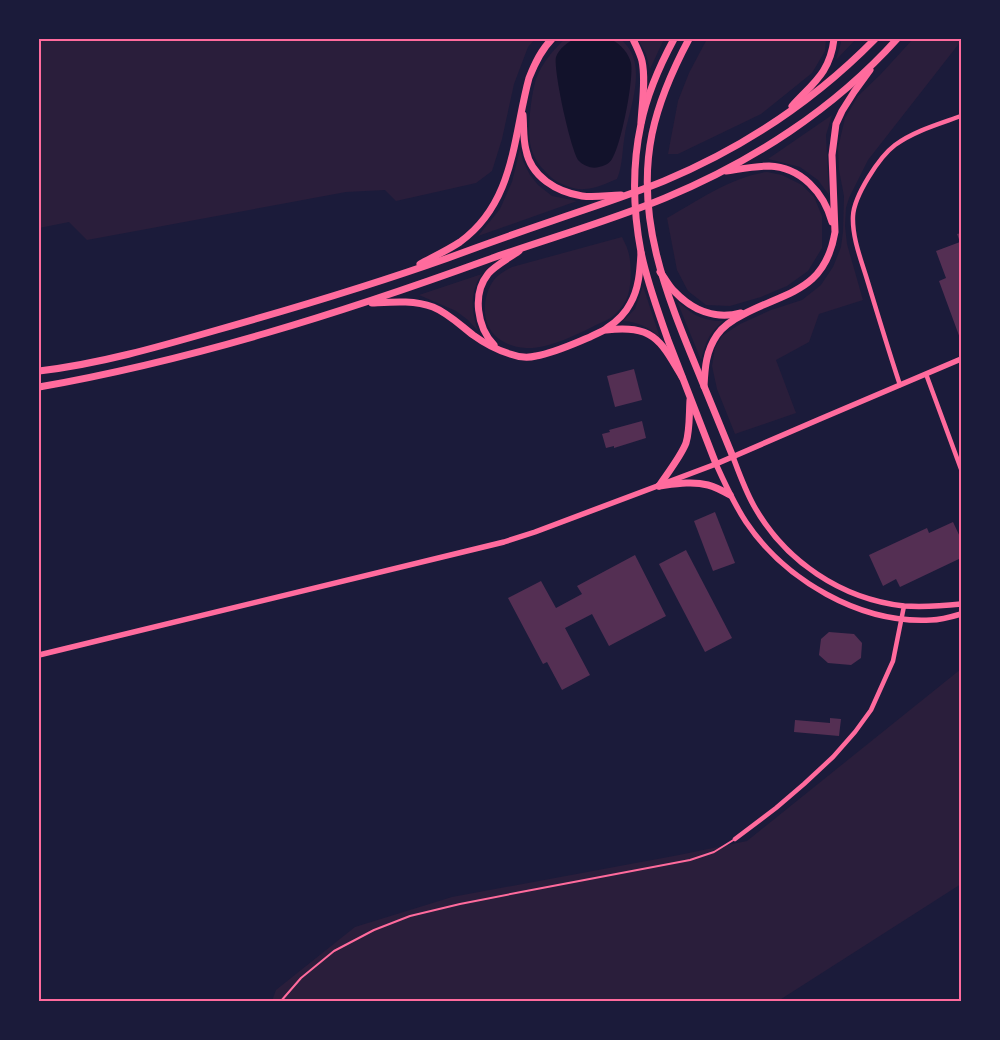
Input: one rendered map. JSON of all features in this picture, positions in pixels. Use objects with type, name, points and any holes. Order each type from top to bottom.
[{"type":"main road","points":[[402,274],[459,242],[492,209],[507,176],[523,105],[535,63],[544,47],[552,39]]},
{"type":"main road","points":[[632,39],[642,62],[641,122]]},
{"type":"main road","points":[[674,39],[652,85],[641,122],[634,174],[635,201],[641,252],[658,312],[716,464]]},
{"type":"main road","points":[[690,39],[671,74],[652,134],[648,210],[660,272],[674,313],[733,457]]},
{"type":"main road","points":[[782,117],[822,75],[830,59],[834,39]]},
{"type":"main road","points":[[39,372],[66,368],[164,345],[255,319],[402,274],[630,194],[687,170],[751,137],[782,117],[836,76],[875,39]]},
{"type":"main road","points":[[39,387],[139,367],[317,318],[666,198],[748,157],[793,129],[852,83],[897,39]]},
{"type":"main road","points":[[704,386],[707,354],[718,333],[733,320],[754,309],[787,296],[806,285],[818,273],[826,260],[835,232],[832,155],[836,124],[854,92],[884,52]]},
{"type":"main road","points":[[523,105],[526,152],[533,168],[547,182],[561,190],[583,196],[630,194]]},
{"type":"main road","points":[[719,172],[770,166],[795,173],[818,192],[826,204],[835,232]]},
{"type":"main road","points":[[498,349],[489,340],[482,324],[478,308],[481,284],[489,272],[528,246]]},
{"type":"main road","points":[[605,330],[619,318],[631,303],[638,283],[641,252]]},
{"type":"main road","points":[[660,272],[674,291],[705,313],[721,316],[754,309]]},
{"type":"main road","points":[[359,304],[390,302],[412,303],[432,307],[445,313],[474,336],[498,349],[511,355],[525,357],[535,356],[564,347],[605,330],[629,328],[640,330],[659,341],[682,377]]},
{"type":"main road","points":[[659,486],[686,442],[690,397]]},
{"type":"main road","points":[[659,486],[688,483],[704,484],[730,495]]},
{"type":"street","points":[[900,385],[854,234],[853,214],[855,204],[883,156],[894,146],[908,137],[961,116]]},
{"type":"street","points":[[39,655],[504,542],[716,464],[961,359]]},
{"type":"street","points":[[926,374],[961,469]]},
{"type":"street","points":[[733,457],[754,507],[775,537],[799,561],[826,580],[868,598],[904,606],[925,607],[961,604]]},
{"type":"street","points":[[716,464],[739,512],[754,532],[797,576],[826,594],[865,611],[902,619],[934,620],[961,614]]},
{"type":"street","points":[[735,839],[776,808],[833,757],[871,710],[893,661],[904,606]]},
{"type":"lane","points":[[280,1001],[300,978],[334,951],[374,930],[410,916],[460,904],[690,860],[714,852],[735,839]]},
{"type":"shaded area","points":[[599,38],[612,40],[624,50],[631,63],[629,97],[616,152],[611,161],[596,168],[583,164],[579,161],[576,154],[567,127],[557,77],[557,54],[564,46],[575,39]]},
{"type":"shaded area","points":[[39,39],[535,39],[528,47],[514,84],[502,139],[492,171],[476,183],[396,201],[385,190],[346,192],[87,240],[69,222],[39,228]]},
{"type":"shaded area","points":[[565,39],[620,39],[629,48],[634,59],[636,71],[634,97],[617,179],[588,189],[573,188],[559,183],[552,178],[539,164],[530,143],[530,113],[536,79],[548,57]]},
{"type":"shaded area","points":[[638,39],[664,39],[650,69],[646,54]]},
{"type":"shaded area","points":[[707,39],[826,39],[825,51],[812,73],[761,114],[678,154],[668,154],[678,101],[689,73]]},
{"type":"shaded area","points":[[840,39],[856,39],[836,60],[841,43]]},
{"type":"shaded area","points":[[913,39],[961,39],[961,41],[868,160],[849,198],[846,208],[845,226],[847,244],[863,300],[819,314],[809,342],[776,360],[796,413],[735,434],[717,389],[712,366],[715,348],[722,336],[740,324],[771,310],[802,300],[821,285],[833,267],[841,247],[843,232],[844,196],[839,170],[838,148],[845,118],[858,96]]},
{"type":"shaded area","points":[[832,115],[826,135],[829,195],[818,180],[800,167],[768,159]]},
{"type":"shaded area","points":[[520,149],[523,161],[530,175],[538,185],[552,196],[577,201],[478,236],[500,209],[512,182]]},
{"type":"shaded area","points":[[767,172],[782,175],[802,185],[814,197],[822,216],[822,248],[808,271],[787,286],[761,297],[730,306],[706,305],[688,291],[677,270],[667,218],[741,178]]},
{"type":"shaded area","points":[[622,237],[629,256],[631,269],[630,283],[626,300],[612,317],[563,340],[535,348],[517,347],[508,344],[495,336],[490,330],[485,314],[487,293],[496,278],[501,274],[512,267]]},
{"type":"shaded area","points":[[482,274],[476,284],[473,296],[474,314],[478,331],[456,311],[419,295]]},
{"type":"shaded area","points":[[643,286],[660,338],[643,326],[623,321],[635,309]]},
{"type":"shaded area","points":[[677,301],[698,316],[709,320],[723,321],[708,339],[701,360]]},
{"type":"shaded area","points":[[961,669],[961,884],[778,1001],[272,1001],[276,990],[355,927],[452,897],[747,841]]},
{"type":"building","points":[[961,233],[961,341],[939,281],[946,278],[936,251],[960,242],[957,234]]},
{"type":"building","points":[[634,369],[642,400],[615,407],[607,376]]},
{"type":"building","points":[[642,421],[646,438],[614,448],[614,446],[606,448],[602,434],[610,432],[609,430]]},
{"type":"building","points":[[715,512],[735,563],[713,571],[694,521]]},
{"type":"building","points":[[953,522],[961,539],[961,558],[900,587],[896,579],[883,586],[869,555],[927,528],[929,533]]},
{"type":"building","points":[[686,550],[732,638],[705,652],[659,564]]},
{"type":"building","points":[[635,555],[666,616],[609,646],[592,614],[565,628],[590,675],[562,690],[547,662],[543,664],[508,598],[541,581],[556,608],[582,594],[577,586]]},
{"type":"building","points":[[829,632],[854,634],[862,643],[861,658],[851,665],[828,663],[819,655],[821,639]]},
{"type":"building","points":[[830,718],[841,719],[839,736],[794,732],[795,720],[830,723]]}]
